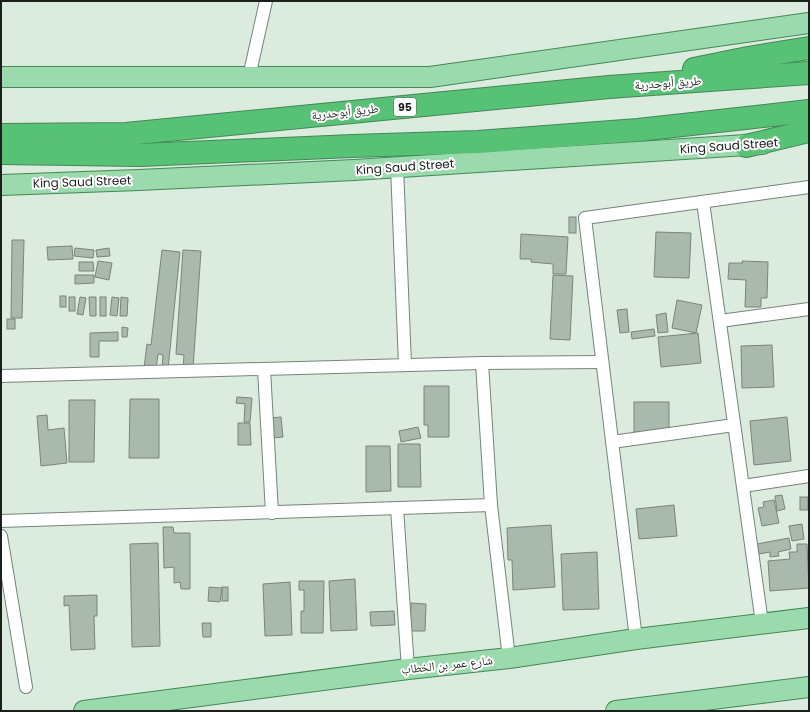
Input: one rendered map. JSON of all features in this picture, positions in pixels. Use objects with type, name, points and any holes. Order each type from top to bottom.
[{"type":"highway","points":[[609,87],[748,58],[809,48]]},
{"type":"highway","name":"طريق أبوحدرية","points":[[1,135],[126,134],[609,87],[809,73]]},
{"type":"highway","points":[[1,153],[140,156],[344,146],[478,142],[638,130],[809,111]]},
{"type":"highway","points":[[1,121],[126,134]]},
{"type":"highway","points":[[746,146],[809,132]]},
{"type":"main road","points":[[1,77],[430,77],[809,23]]},
{"type":"main road","name":"King Saud Street","points":[[1,185],[139,180],[397,167],[746,146],[809,139]]},
{"type":"main road","name":"شارع عمر بن الخطاب","points":[[84,711],[408,668],[509,658],[636,639],[809,618]]},
{"type":"main road","points":[[620,711],[809,687]]},
{"type":"street","points":[[249,77],[266,1]]},
{"type":"street","points":[[397,167],[405,365]]},
{"type":"street","points":[[636,639],[584,218],[809,187]]},
{"type":"street","points":[[703,202],[762,623]]},
{"type":"street","points":[[720,321],[809,309]]},
{"type":"street","points":[[1,376],[482,363],[602,362]]},
{"type":"street","points":[[482,363],[491,506],[509,658]]},
{"type":"street","points":[[264,369],[272,512]]},
{"type":"street","points":[[612,442],[734,425]]},
{"type":"street","points":[[742,486],[809,476]]},
{"type":"street","points":[[1,521],[491,506]]},
{"type":"street","points":[[396,508],[408,668]]},
{"type":"street","points":[[1,536],[26,687]]},
{"type":"building","points":[[569,217],[576,217],[576,233],[569,233]]},
{"type":"building","points":[[656,232],[691,233],[689,278],[654,277]]},
{"type":"building","points":[[521,234],[568,237],[566,274],[553,274],[553,264],[531,262],[531,259],[520,259]]},
{"type":"building","points":[[12,240],[24,240],[22,318],[11,318]]},
{"type":"building","points":[[72,246],[73,259],[48,260],[47,247]]},
{"type":"building","points":[[75,248],[94,250],[93,258],[74,256]]},
{"type":"building","points":[[109,248],[110,256],[97,257],[96,250]]},
{"type":"building","points":[[162,250],[180,252],[168,369],[162,369],[163,355],[158,354],[156,369],[144,368],[147,344],[151,345]]},
{"type":"building","points":[[183,250],[201,251],[193,369],[183,368],[184,355],[176,354]]},
{"type":"building","points":[[98,261],[112,263],[109,280],[95,277]]},
{"type":"building","points":[[742,261],[768,262],[767,298],[761,298],[761,307],[745,307],[746,280],[728,279],[729,263],[743,263]]},
{"type":"building","points":[[79,262],[93,262],[94,271],[79,271]]},
{"type":"building","points":[[75,275],[94,275],[94,283],[75,284]]},
{"type":"building","points":[[553,275],[573,276],[570,340],[550,339]]},
{"type":"building","points":[[60,296],[66,296],[66,307],[60,307]]},
{"type":"building","points":[[69,297],[75,297],[75,311],[69,311]]},
{"type":"building","points":[[80,297],[86,298],[83,315],[77,314]]},
{"type":"building","points":[[89,297],[96,297],[96,316],[90,316]]},
{"type":"building","points":[[100,297],[106,297],[106,316],[100,316]]},
{"type":"building","points":[[112,297],[119,298],[117,316],[110,315]]},
{"type":"building","points":[[121,297],[128,298],[127,316],[120,316]]},
{"type":"building","points":[[677,300],[702,305],[696,333],[672,328]]},
{"type":"building","points":[[627,309],[629,332],[620,333],[617,310]]},
{"type":"building","points":[[666,313],[668,332],[658,333],[656,315]]},
{"type":"building","points":[[7,319],[15,319],[15,329],[7,329]]},
{"type":"building","points":[[122,327],[128,328],[127,337],[122,337]]},
{"type":"building","points":[[654,329],[655,336],[632,339],[631,332]]},
{"type":"building","points":[[118,332],[118,341],[99,341],[99,357],[90,357],[90,333]]},
{"type":"building","points":[[698,333],[701,363],[661,367],[658,337]]},
{"type":"building","points":[[772,345],[774,387],[742,388],[741,346]]},
{"type":"building","points":[[424,386],[449,386],[449,437],[428,437],[428,425],[424,425]]},
{"type":"building","points":[[237,397],[252,398],[250,422],[244,422],[245,404],[236,403]]},
{"type":"building","points":[[130,399],[159,399],[159,458],[129,458]]},
{"type":"building","points":[[69,400],[95,400],[94,462],[69,462]]},
{"type":"building","points":[[634,402],[669,402],[669,432],[634,432]]},
{"type":"building","points":[[47,415],[48,430],[64,428],[67,463],[41,466],[37,416]]},
{"type":"building","points":[[281,417],[283,437],[272,438],[270,418]]},
{"type":"building","points":[[787,417],[791,461],[754,465],[750,421]]},
{"type":"building","points":[[238,423],[250,423],[251,445],[238,445]]},
{"type":"building","points":[[418,427],[421,438],[401,442],[399,431]]},
{"type":"building","points":[[398,444],[420,444],[421,487],[398,487]]},
{"type":"building","points":[[366,446],[390,446],[391,491],[366,492]]},
{"type":"building","points":[[782,495],[785,509],[777,511],[775,496]]},
{"type":"building","points":[[800,497],[808,497],[808,510],[800,510]]},
{"type":"building","points":[[774,500],[779,523],[762,526],[758,508],[764,507],[763,502]]},
{"type":"building","points":[[674,505],[677,536],[639,539],[636,509]]},
{"type":"building","points":[[802,524],[804,539],[792,541],[789,526]]},
{"type":"building","points":[[551,525],[555,587],[513,590],[512,560],[508,560],[507,528]]},
{"type":"building","points":[[163,527],[173,527],[174,533],[190,533],[190,589],[181,589],[180,582],[174,583],[174,567],[164,568]]},
{"type":"building","points":[[789,538],[791,549],[778,552],[779,556],[770,557],[770,552],[759,554],[757,544]]},
{"type":"building","points":[[158,543],[160,646],[132,647],[130,544]]},
{"type":"building","points":[[797,544],[807,544],[809,588],[770,591],[768,561],[790,559],[789,552],[797,552]]},
{"type":"building","points":[[597,552],[599,609],[563,610],[561,554]]},
{"type":"building","points":[[355,579],[357,630],[331,631],[329,581]]},
{"type":"building","points":[[299,581],[324,581],[323,633],[301,633],[301,611],[304,611],[304,590],[299,590]]},
{"type":"building","points":[[290,582],[292,635],[265,636],[263,584]]},
{"type":"building","points":[[209,587],[222,588],[220,602],[208,601]]},
{"type":"building","points":[[222,587],[228,587],[228,601],[222,601]]},
{"type":"building","points":[[97,595],[97,616],[94,616],[95,649],[71,650],[69,605],[64,606],[64,596]]},
{"type":"building","points":[[411,603],[426,604],[425,631],[410,631]]},
{"type":"building","points":[[394,611],[395,625],[371,626],[370,612]]},
{"type":"building","points":[[202,623],[211,623],[211,637],[203,637]]}]
